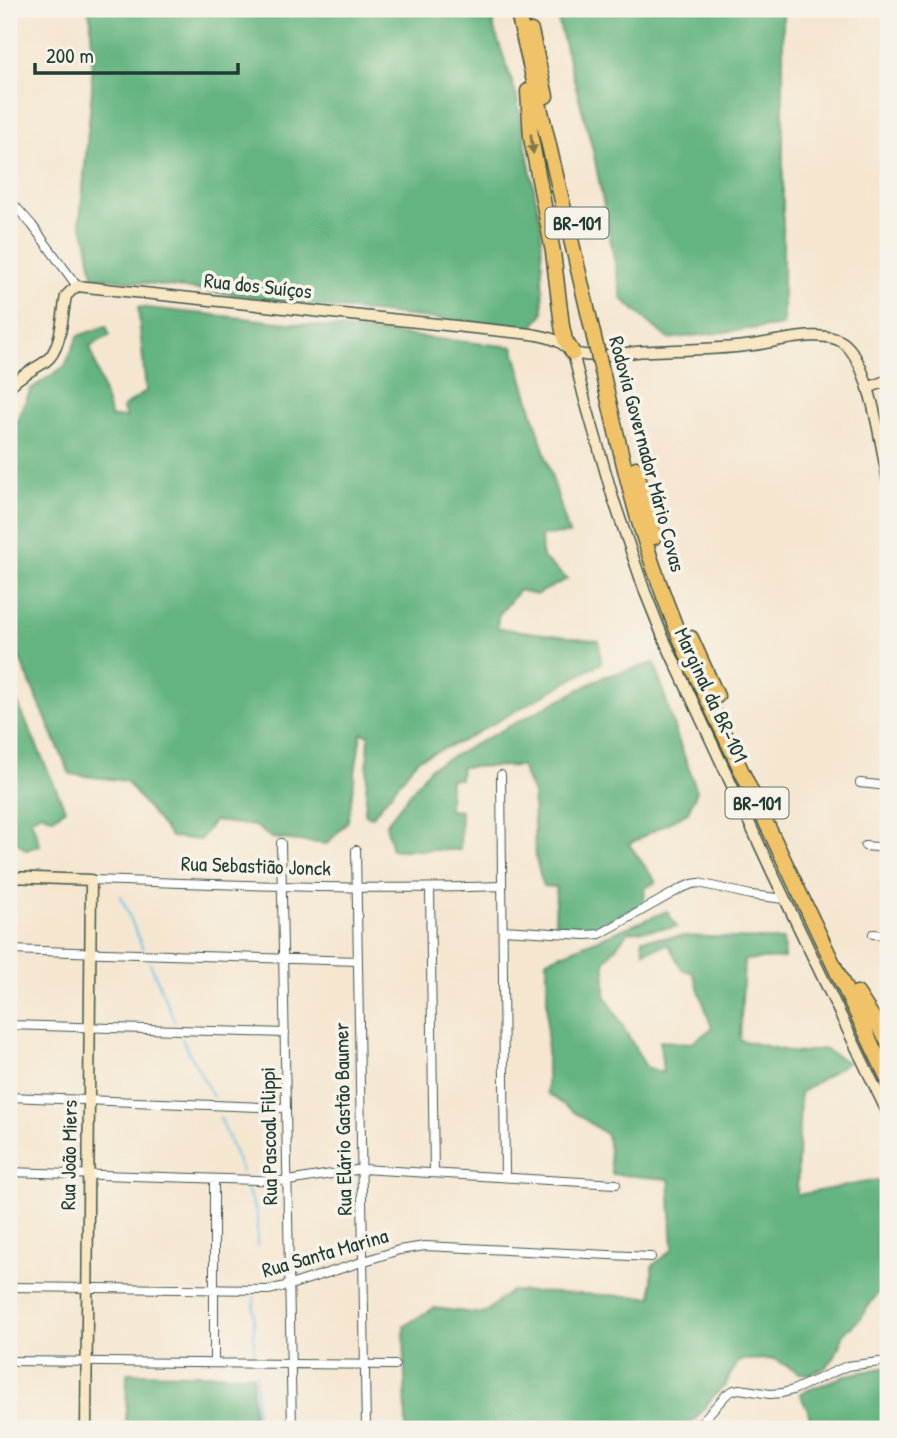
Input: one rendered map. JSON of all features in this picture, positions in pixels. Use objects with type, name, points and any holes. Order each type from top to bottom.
[{"type":"highway","name":"Rodovia Governador Mário Covas","points":[[517,9],[605,362],[649,523],[680,614],[888,1057]]},
{"type":"highway","name":"Rodovia Governador Mário Covas","points":[[526,9],[601,346]]},
{"type":"highway","points":[[526,51],[531,138],[553,252],[562,326],[565,340],[573,353]]},
{"type":"highway","name":"Rodovia Governador Mário Covas","points":[[605,362],[639,522],[671,616],[694,671],[888,1079]]},
{"type":"highway","points":[[857,993],[888,1041]]},
{"type":"street","points":[[9,199],[32,225],[77,286],[66,296],[54,352],[9,387]]},
{"type":"street","name":"Rua dos Suíços","points":[[77,286],[501,330],[546,337],[561,343],[573,353],[590,356],[718,349],[830,336],[842,341],[851,351],[883,425],[888,481]]},
{"type":"street","points":[[546,337],[562,326]]},
{"type":"street","name":"Marginal da BR-101","points":[[573,353],[603,466],[653,613],[681,679],[888,1114]]},
{"type":"street","points":[[868,388],[888,380]]},
{"type":"street","points":[[501,775],[505,1177]]},
{"type":"street","points":[[860,783],[888,786]]},
{"type":"street","name":"Rua Pascoal Filippi","points":[[281,843],[292,1429]]},
{"type":"street","points":[[865,846],[888,848]]},
{"type":"street","name":"Rua Elário Gastão Baumer","points":[[356,850],[366,1429]]},
{"type":"street","name":"Rua Sebastião Jonck","points":[[9,877],[356,888],[502,886]]},
{"type":"street","name":"Rua João Miers","points":[[86,1429],[91,880]]},
{"type":"street","points":[[503,930],[600,934],[682,888],[699,883],[751,895],[785,899]]},
{"type":"street","points":[[430,889],[434,1173]]},
{"type":"street","points":[[873,934],[888,935]]},
{"type":"street","points":[[9,950],[358,961]]},
{"type":"street","points":[[9,1025],[285,1033]]},
{"type":"street","points":[[9,1097],[286,1108]]},
{"type":"street","points":[[9,1172],[288,1181],[362,1169],[615,1184]]},
{"type":"street","points":[[214,1363],[215,1179]]},
{"type":"street","name":"Rua Santa Marina","points":[[9,1287],[268,1290],[398,1250],[425,1246],[651,1257]]},
{"type":"street","points":[[9,1360],[395,1365]]},
{"type":"street","points":[[695,1429],[727,1394],[734,1390],[782,1393],[847,1366],[888,1361]]},
{"type":"green space","points":[[88,9],[491,9],[494,28],[516,94],[541,225],[543,313],[531,329],[335,308],[93,276],[87,241],[80,221],[92,88],[91,20]]},
{"type":"green space","points":[[555,9],[783,9],[783,325],[668,339],[622,299],[593,150]]},
{"type":"green space","points":[[138,307],[513,347],[569,534],[541,535],[542,557],[567,579],[536,595],[519,590],[498,616],[497,628],[599,641],[601,663],[462,741],[418,759],[372,817],[365,814],[369,735],[361,733],[348,821],[327,844],[272,838],[255,826],[214,821],[200,840],[171,837],[126,781],[70,774],[9,634],[9,448],[13,429],[31,389],[65,366],[78,336],[106,326],[110,335],[90,346],[111,417],[127,417],[122,408],[146,391]]},
{"type":"green space","points":[[655,663],[675,731],[697,791],[688,812],[629,844],[656,882],[645,888],[644,904],[591,928],[555,927],[556,887],[543,886],[535,855],[533,794],[521,766],[461,767],[460,779],[450,779],[449,810],[461,811],[460,850],[392,850],[386,824],[430,768],[603,677]]},
{"type":"green space","points":[[9,684],[65,809],[53,818],[41,813],[31,819],[40,845],[26,850],[9,830]]},
{"type":"green space","points":[[667,911],[677,927],[628,932],[605,961],[605,995],[646,1067],[663,1073],[660,1041],[692,1043],[712,1028],[693,973],[682,969],[668,944],[644,952],[642,939],[687,936],[783,940],[784,958],[744,960],[740,1040],[796,1053],[823,1049],[848,1062],[800,1093],[797,1195],[877,1180],[888,1191],[888,1279],[861,1318],[845,1332],[834,1358],[826,1367],[810,1374],[799,1373],[774,1359],[740,1360],[726,1384],[693,1422],[678,1429],[406,1429],[404,1326],[434,1308],[483,1314],[511,1291],[652,1297],[652,1266],[673,1249],[669,1179],[612,1174],[607,1135],[547,1093],[547,960]]},
{"type":"green space","points":[[888,1367],[888,1429],[802,1429],[809,1423],[809,1418],[801,1393],[847,1375]]},
{"type":"green space","points":[[127,1373],[253,1375],[253,1429],[126,1429]]},
{"type":"waterway","points":[[121,896],[143,949]]},
{"type":"waterway","points":[[150,963],[175,1022]]},
{"type":"waterway","points":[[182,1039],[213,1097]]},
{"type":"waterway","points":[[220,1117],[242,1172]]},
{"type":"waterway","points":[[246,1187],[257,1214],[257,1246]]},
{"type":"waterway","points":[[254,1297],[254,1355]]},
{"type":"waterway","points":[[255,1429],[257,1373]]}]
